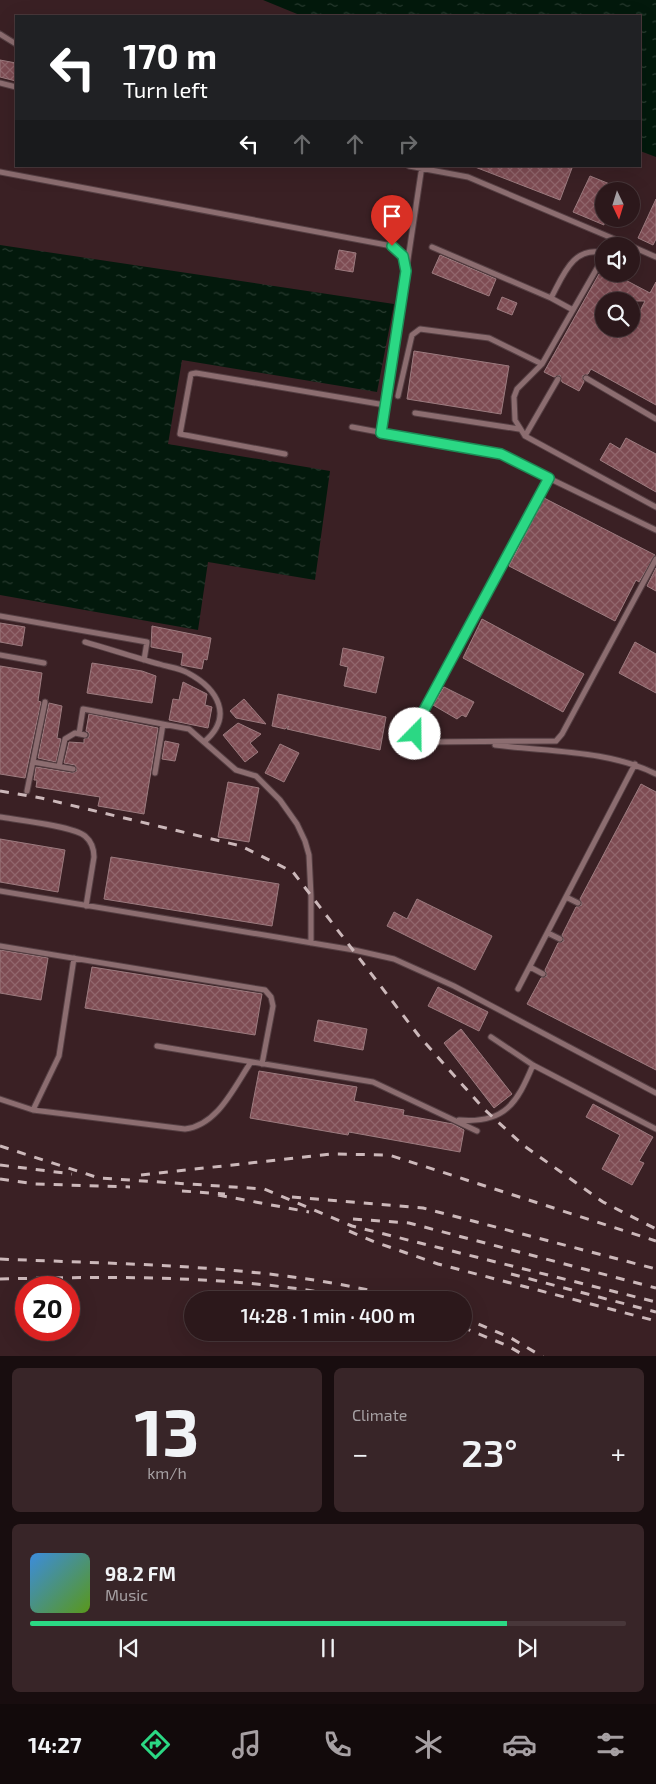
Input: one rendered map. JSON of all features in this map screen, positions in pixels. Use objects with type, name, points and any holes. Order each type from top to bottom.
[{"type":"lane","points":[[0,34],[15,43]]},
{"type":"lane","points":[[0,83],[15,87]]},
{"type":"lane","points":[[381,433],[422,167],[468,177],[609,237]]},
{"type":"lane","points":[[0,172],[384,243],[398,250],[406,264],[406,271]]},
{"type":"lane","points":[[432,248],[551,298],[573,310]]},
{"type":"lane","points":[[640,250],[656,257]]},
{"type":"lane","points":[[551,298],[572,261],[588,251],[595,252]]},
{"type":"lane","points":[[595,270],[542,364],[517,389],[514,397],[515,420],[519,429],[526,436],[656,507]]},
{"type":"lane","points":[[398,396],[412,335],[420,329],[489,338],[542,364]]},
{"type":"lane","points":[[284,454],[180,434],[191,374],[196,373],[385,406]]},
{"type":"lane","points":[[586,378],[656,418]]},
{"type":"lane","points":[[526,436],[558,379]]},
{"type":"lane","points":[[415,413],[519,429]]},
{"type":"lane","points":[[352,427],[501,454],[656,530]]},
{"type":"lane","points":[[549,478],[415,727],[416,736],[422,741],[474,743],[551,742],[559,738],[656,559]]},
{"type":"lane","points":[[0,616],[146,642],[144,660]]},
{"type":"lane","points":[[85,642],[188,673],[217,698],[221,716],[219,725],[214,733],[204,742]]},
{"type":"lane","points":[[0,655],[44,663]]},
{"type":"lane","points":[[27,791],[45,702]]},
{"type":"lane","points":[[79,734],[83,709],[189,729],[236,770],[256,776],[280,800],[297,824],[309,854],[312,896],[311,943]]},
{"type":"lane","points":[[155,773],[163,724]]},
{"type":"lane","points":[[59,766],[65,739],[71,734],[85,735]]},
{"type":"lane","points":[[474,743],[604,756],[635,764],[656,774]]},
{"type":"lane","points":[[33,762],[73,769]]},
{"type":"lane","points":[[518,989],[635,764]]},
{"type":"lane","points":[[0,817],[72,830],[86,837],[94,850],[94,857],[86,906]]},
{"type":"lane","points":[[0,891],[354,950],[402,963],[454,986],[656,1093]]},
{"type":"lane","points":[[566,897],[578,903]]},
{"type":"lane","points":[[548,933],[560,939]]},
{"type":"lane","points":[[0,946],[265,990],[271,997],[273,1006],[262,1064]]},
{"type":"lane","points":[[33,1110],[59,1056],[74,958]]},
{"type":"lane","points":[[530,967],[543,974]]},
{"type":"lane","points":[[491,1037],[533,1065],[656,1129]]},
{"type":"lane","points":[[158,1046],[373,1082],[477,1131]]},
{"type":"lane","points":[[0,1099],[33,1110],[185,1129],[196,1127],[215,1115],[252,1062]]},
{"type":"lane","points":[[456,1120],[482,1120],[504,1111],[521,1095],[533,1065]]},
{"type":"water","points":[[263,0],[656,0],[656,157],[641,151],[641,15],[300,15]]},
{"type":"water","points":[[0,245],[394,304],[377,392],[182,360],[168,444],[330,471],[315,580],[208,562],[198,630],[0,595]]},
{"type":"building","points":[[0,60],[15,63],[15,81],[0,77]]},
{"type":"building","points":[[475,167],[570,167],[572,168],[560,200]]},
{"type":"building","points":[[590,176],[605,182],[595,182],[595,221],[573,212]]},
{"type":"building","points":[[656,199],[656,239],[653,245],[638,237]]},
{"type":"building","points":[[339,250],[356,253],[353,272],[335,269]]},
{"type":"building","points":[[440,255],[496,279],[489,296],[432,273]]},
{"type":"building","points":[[595,281],[629,282],[650,293],[656,282],[656,405],[591,369],[588,374],[582,376],[584,382],[579,391],[562,382],[560,375],[554,377],[544,372]]},
{"type":"building","points":[[502,297],[517,303],[512,315],[497,309]]},
{"type":"building","points":[[414,351],[509,366],[501,414],[407,399]]},
{"type":"building","points":[[626,438],[656,454],[656,492],[600,460],[610,443],[620,449]]},
{"type":"building","points":[[544,498],[655,555],[639,582],[636,580],[615,621],[509,566]]},
{"type":"building","points":[[656,568],[656,591],[647,586]]},
{"type":"building","points":[[482,619],[584,674],[563,712],[463,658]]},
{"type":"building","points":[[0,623],[25,627],[22,646],[0,642]]},
{"type":"building","points":[[152,626],[211,638],[207,660],[204,659],[202,669],[181,665],[183,653],[151,647]]},
{"type":"building","points":[[635,642],[656,654],[656,693],[619,673]]},
{"type":"building","points":[[343,648],[384,657],[376,693],[344,686],[348,667],[340,665]]},
{"type":"building","points":[[92,663],[142,671],[156,676],[152,703],[87,693]]},
{"type":"building","points":[[0,666],[42,673],[38,701],[41,702],[25,778],[0,774]]},
{"type":"building","points":[[183,682],[207,694],[205,705],[212,707],[208,728],[169,720],[173,699],[179,700]]},
{"type":"building","points":[[444,687],[474,702],[466,717],[462,715],[457,719],[433,705]]},
{"type":"building","points":[[278,694],[386,717],[380,750],[287,729],[289,726],[285,729],[272,726]]},
{"type":"building","points":[[244,699],[266,724],[236,718],[230,711]]},
{"type":"building","points":[[49,703],[62,706],[57,738],[61,739],[56,762],[38,758]]},
{"type":"building","points":[[89,714],[158,728],[144,814],[98,806],[100,797],[36,787],[37,780],[34,780],[36,767],[72,773],[77,771],[75,765],[64,763],[69,742],[84,743],[84,739],[89,737],[89,733],[86,731]]},
{"type":"building","points":[[238,723],[261,734],[250,743],[258,752],[245,762],[223,735]]},
{"type":"building","points":[[165,741],[179,744],[175,761],[162,759]]},
{"type":"building","points":[[280,744],[299,753],[284,782],[265,773]]},
{"type":"building","points":[[228,782],[259,788],[249,842],[218,837]]},
{"type":"building","points":[[641,784],[656,792],[656,1070],[527,1004],[541,978],[547,976],[545,970],[558,943],[564,941],[562,935],[576,907],[582,905],[580,899]]},
{"type":"building","points":[[0,839],[65,850],[58,892],[0,882]]},
{"type":"building","points":[[111,857],[279,884],[272,926],[104,899]]},
{"type":"building","points":[[417,899],[492,936],[475,970],[387,926],[394,912],[407,919]]},
{"type":"building","points":[[0,950],[48,958],[41,1000],[0,993]]},
{"type":"building","points":[[92,967],[262,994],[255,1035],[85,1008]]},
{"type":"building","points":[[438,987],[488,1012],[479,1031],[428,1006]]},
{"type":"building","points":[[318,1020],[367,1029],[363,1050],[314,1041]]},
{"type":"building","points":[[461,1029],[512,1094],[494,1108],[444,1043]]},
{"type":"building","points":[[259,1071],[357,1087],[354,1101],[404,1110],[403,1115],[453,1124],[464,1130],[460,1152],[349,1132],[348,1135],[250,1118]]},
{"type":"building","points":[[593,1104],[653,1137],[639,1161],[644,1163],[632,1185],[602,1169],[620,1135],[586,1117]]},
{"type":"railway","points":[[0,791],[41,798],[241,846],[293,872],[419,1036],[484,1109],[523,1145],[603,1202],[656,1229]]},
{"type":"railway","points":[[0,1146],[99,1178],[264,1189],[352,1226],[656,1302]]},
{"type":"railway","points":[[141,1175],[332,1154],[389,1155],[656,1241]]},
{"type":"railway","points":[[0,1165],[72,1174]]},
{"type":"railway","points":[[0,1179],[35,1184],[130,1187]]},
{"type":"railway","points":[[182,1191],[225,1194]]},
{"type":"railway","points":[[218,1195],[309,1212]]},
{"type":"railway","points":[[292,1197],[423,1208],[656,1269]]},
{"type":"railway","points":[[353,1219],[409,1223],[656,1288]]},
{"type":"railway","points":[[349,1231],[438,1264],[656,1321]]},
{"type":"railway","points":[[0,1259],[206,1268],[309,1279],[372,1291]]},
{"type":"railway","points":[[511,1274],[656,1312]]},
{"type":"railway","points":[[0,1279],[182,1279],[311,1291]]},
{"type":"railway","points":[[472,1321],[511,1338],[541,1356]]},
{"type":"railway","points":[[472,1331],[508,1346],[525,1356]]},
{"type":"route","points":[[392,246],[403,256],[406,271],[381,433],[501,454],[549,478],[416,725],[415,734]]}]
